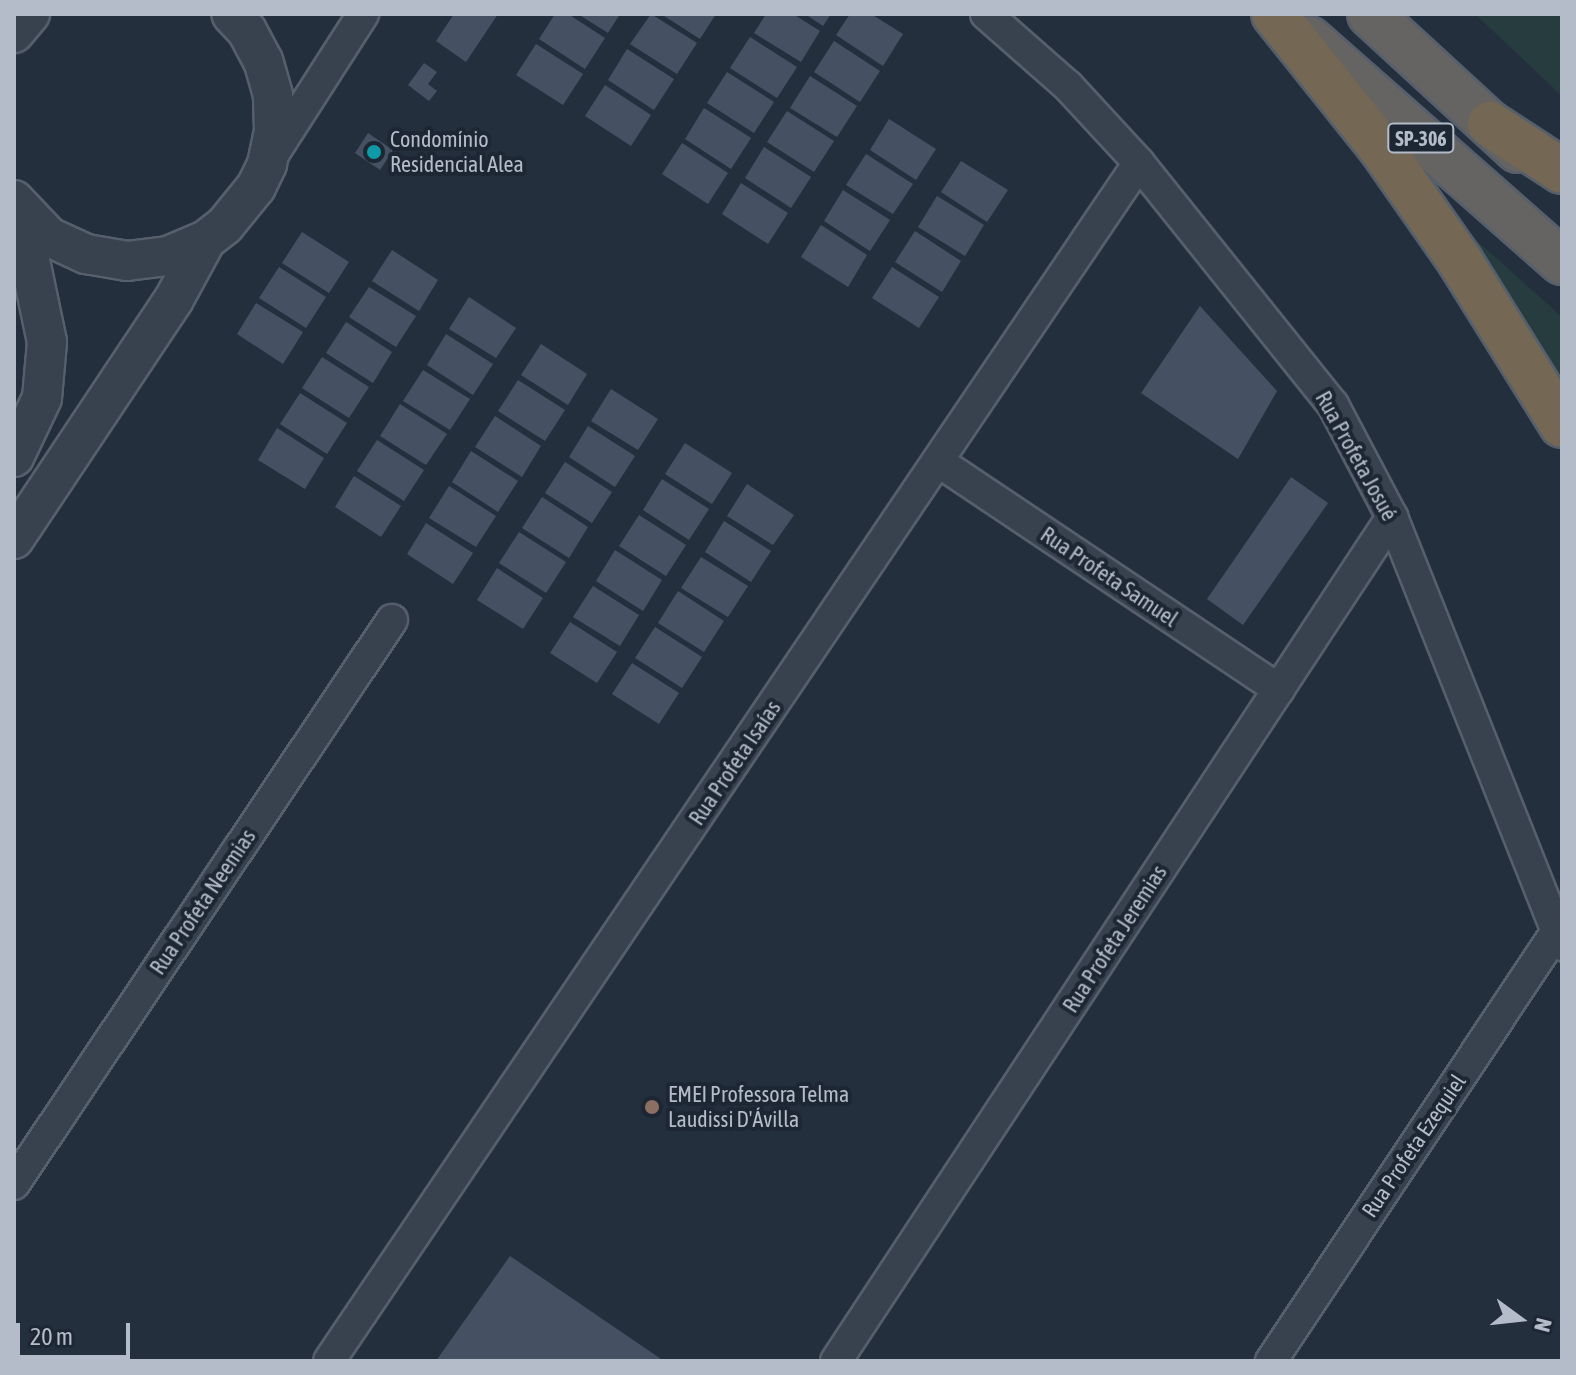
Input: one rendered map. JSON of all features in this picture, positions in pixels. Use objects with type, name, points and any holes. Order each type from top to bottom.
[{"type":"highway","name":"SP-306","points":[[1277,14],[1562,262]]},
{"type":"highway","points":[[1277,14],[1381,148],[1460,261],[1562,425]]},
{"type":"highway","name":"SP-306","points":[[1370,14],[1562,190]]},
{"type":"highway","points":[[1490,124],[1562,171]]},
{"type":"street","points":[[14,33],[30,14]]},
{"type":"street","points":[[231,14],[247,31],[263,61],[273,95],[274,130],[267,164]]},
{"type":"street","points":[[17,204],[49,237],[86,254],[127,261],[168,256],[206,240],[243,207],[267,164],[338,67],[363,14]]},
{"type":"street","name":"Rua Profeta Josué","points":[[986,14],[1068,86],[1139,163],[1333,405],[1392,517],[1559,938]]},
{"type":"street","name":"Rua Profeta Isaías","points":[[329,1361],[1139,163]]},
{"type":"street","points":[[14,457],[42,398],[47,342],[17,204]]},
{"type":"street","points":[[14,539],[174,299],[206,240]]},
{"type":"street","name":"Rua Profeta Samuel","points":[[939,462],[1279,690]]},
{"type":"street","name":"Rua Profeta Jeremias","points":[[836,1361],[1392,517]]},
{"type":"street","name":"Rua Profeta Neemias","points":[[14,1184],[392,620]]},
{"type":"street","name":"Rua Profeta Ezequiel","points":[[1271,1361],[1559,938]]},
{"type":"green space","points":[[1475,14],[1562,14],[1562,96]]},
{"type":"green space","points":[[1445,212],[1562,317],[1562,394]]},
{"type":"building","points":[[454,14],[498,14],[466,62],[436,41]]},
{"type":"building","points":[[555,14],[568,14],[605,38],[585,69],[539,39]]},
{"type":"building","points":[[578,14],[620,14],[608,33]]},
{"type":"building","points":[[651,14],[697,43],[677,74],[630,44]]},
{"type":"building","points":[[661,14],[716,14],[700,39]]},
{"type":"building","points":[[766,14],[793,14],[820,31],[801,62],[754,33]]},
{"type":"building","points":[[805,14],[831,14],[823,26]]},
{"type":"building","points":[[850,14],[871,14],[903,34],[883,66],[836,35]]},
{"type":"building","points":[[750,37],[797,67],[777,98],[730,68]]},
{"type":"building","points":[[834,41],[880,71],[860,102],[814,72]]},
{"type":"building","points":[[536,44],[583,74],[563,105],[516,75]]},
{"type":"building","points":[[627,49],[674,79],[654,110],[608,80]]},
{"type":"building","points":[[424,63],[437,72],[428,84],[437,91],[429,101],[408,85]]},
{"type":"building","points":[[727,72],[774,102],[754,133],[707,103]]},
{"type":"building","points":[[810,76],[857,106],[837,137],[790,108]]},
{"type":"building","points":[[605,85],[651,115],[631,146],[585,116]]},
{"type":"building","points":[[704,108],[751,138],[731,169],[685,139]]},
{"type":"building","points":[[787,111],[834,141],[814,172],[767,142]]},
{"type":"building","points":[[889,119],[936,149],[916,180],[870,150]]},
{"type":"building","name":"Condomínio Residencial Alea","points":[[368,133],[393,150],[380,170],[355,153]]},
{"type":"building","points":[[682,143],[728,173],[708,204],[662,174]]},
{"type":"building","points":[[764,147],[811,177],[791,208],[745,178]]},
{"type":"building","points":[[866,154],[913,184],[893,214],[846,185]]},
{"type":"building","points":[[961,161],[1008,190],[987,222],[941,192]]},
{"type":"building","points":[[741,183],[788,213],[768,244],[722,214]]},
{"type":"building","points":[[843,190],[890,220],[870,251],[824,221]]},
{"type":"building","points":[[937,196],[984,225],[965,256],[918,227]]},
{"type":"building","points":[[821,225],[867,255],[848,287],[801,257]]},
{"type":"building","points":[[915,231],[961,261],[942,292],[895,262]]},
{"type":"building","points":[[302,232],[349,262],[329,293],[282,263]]},
{"type":"building","points":[[392,250],[438,280],[419,311],[372,281]]},
{"type":"building","points":[[279,267],[326,297],[306,328],[259,298]]},
{"type":"building","points":[[892,267],[939,297],[919,328],[872,298]]},
{"type":"building","points":[[369,287],[416,316],[396,347],[349,317]]},
{"type":"building","points":[[469,297],[516,328],[496,358],[449,329]]},
{"type":"building","points":[[256,303],[303,332],[283,364],[237,334]]},
{"type":"building","points":[[1200,306],[1277,391],[1238,459],[1141,393]]},
{"type":"building","points":[[346,322],[392,352],[373,383],[326,353]]},
{"type":"building","points":[[446,334],[493,364],[473,395],[427,365]]},
{"type":"building","points":[[541,344],[587,374],[568,405],[521,375]]},
{"type":"building","points":[[322,357],[369,387],[349,418],[302,388]]},
{"type":"building","points":[[423,370],[470,399],[450,430],[403,401]]},
{"type":"building","points":[[518,380],[565,410],[545,441],[498,411]]},
{"type":"building","points":[[611,389],[658,419],[638,450],[591,421]]},
{"type":"building","points":[[300,393],[347,423],[327,454],[280,424]]},
{"type":"building","points":[[400,404],[447,434],[426,465],[380,436]]},
{"type":"building","points":[[495,416],[541,446],[522,477],[475,447]]},
{"type":"building","points":[[588,426],[635,456],[615,487],[569,457]]},
{"type":"building","points":[[277,428],[324,458],[305,489],[258,460]]},
{"type":"building","points":[[377,440],[424,470],[404,501],[357,471]]},
{"type":"building","points":[[685,443],[732,473],[712,504],[665,474]]},
{"type":"building","points":[[471,451],[518,481],[498,512],[452,482]]},
{"type":"building","points":[[565,462],[612,492],[592,523],[545,493]]},
{"type":"building","points":[[354,476],[401,506],[381,537],[335,507]]},
{"type":"building","points":[[1291,477],[1328,503],[1243,625],[1207,599]]},
{"type":"building","points":[[662,479],[709,509],[689,540],[643,510]]},
{"type":"building","points":[[747,484],[794,515],[773,545],[727,516]]},
{"type":"building","points":[[449,486],[496,516],[476,547],[429,518]]},
{"type":"building","points":[[542,497],[588,527],[569,558],[522,528]]},
{"type":"building","points":[[639,515],[686,545],[666,576],[619,546]]},
{"type":"building","points":[[724,521],[771,551],[751,582],[705,552]]},
{"type":"building","points":[[426,523],[473,553],[453,584],[407,554]]},
{"type":"building","points":[[519,532],[566,562],[546,593],[499,563]]},
{"type":"building","points":[[615,550],[662,580],[643,611],[596,581]]},
{"type":"building","points":[[701,557],[748,586],[728,617],[681,588]]},
{"type":"building","points":[[497,568],[543,598],[523,629],[477,600]]},
{"type":"building","points":[[593,586],[639,615],[620,646],[573,617]]},
{"type":"building","points":[[678,591],[724,621],[704,652],[658,623]]},
{"type":"building","points":[[570,622],[617,652],[597,683],[550,653]]},
{"type":"building","points":[[655,627],[702,657],[682,688],[635,658]]},
{"type":"building","points":[[632,663],[679,693],[659,724],[612,694]]},
{"type":"building","points":[[510,1256],[664,1361],[436,1361]]},
{"type":"place","name":"Condomínio Residencial Alea","points":[[374,152]]},
{"type":"place","name":"EMEI Professora Telma Laudissi D'Ávilla","points":[[652,1107]]}]
